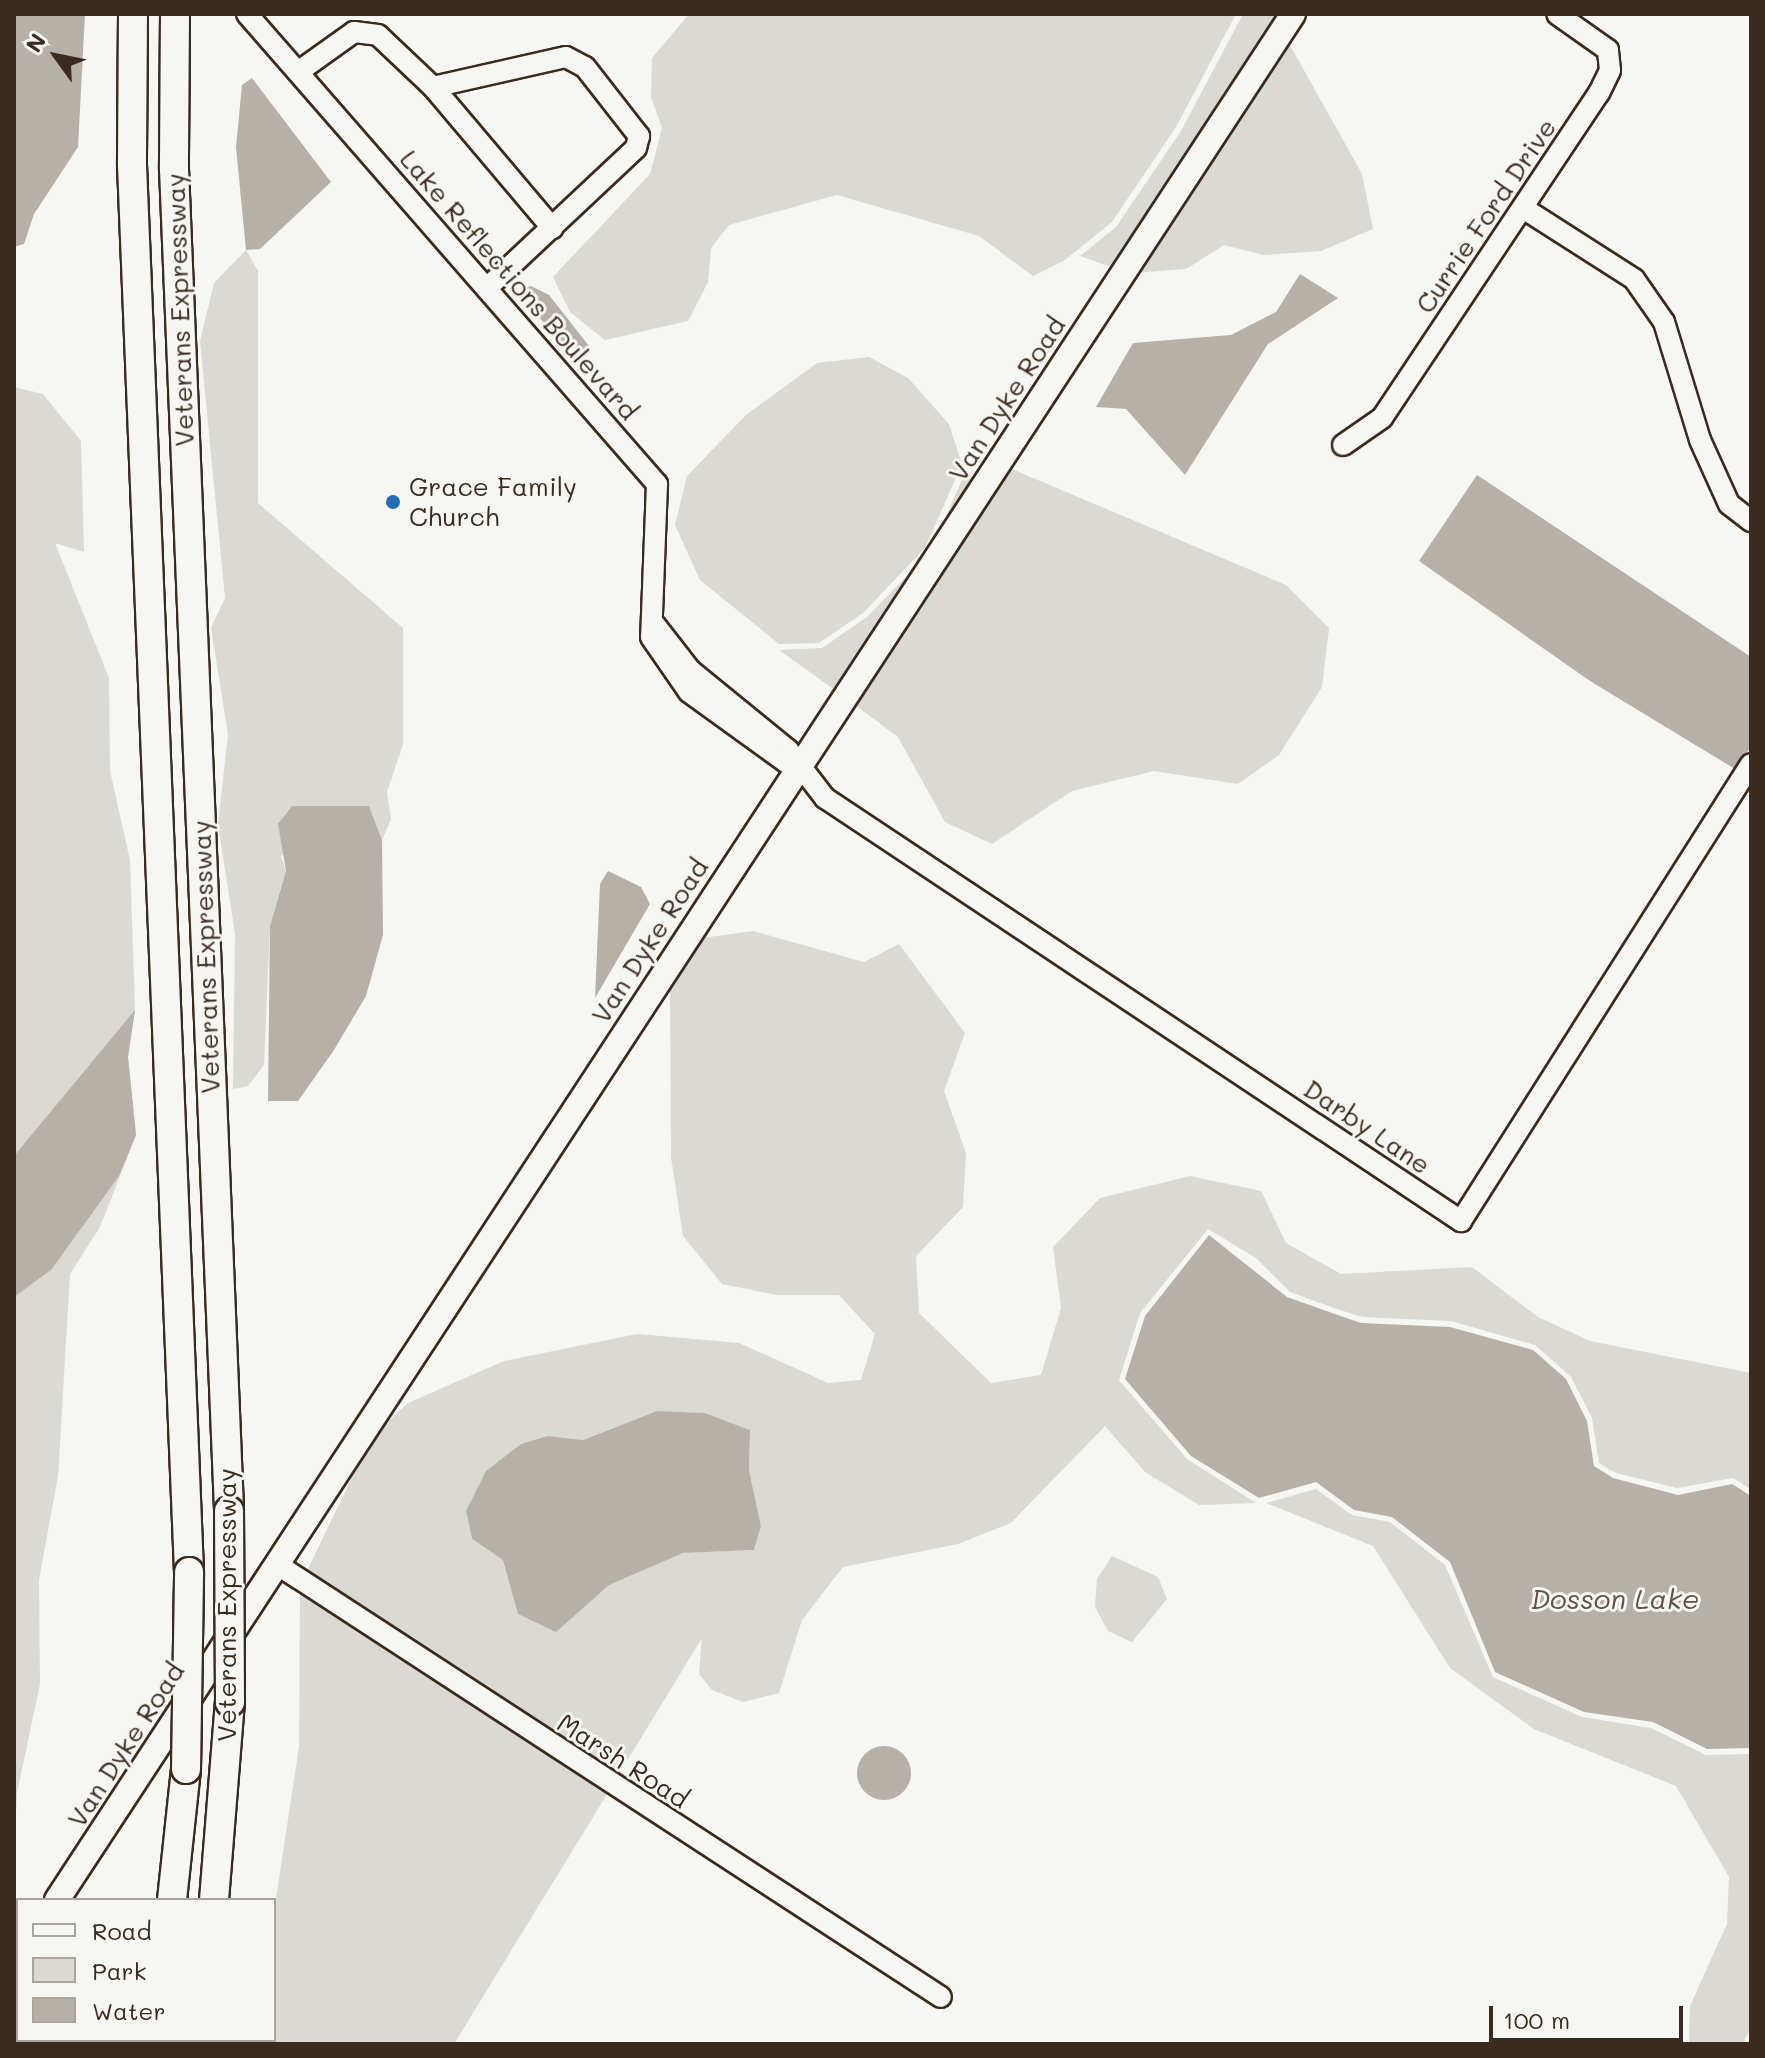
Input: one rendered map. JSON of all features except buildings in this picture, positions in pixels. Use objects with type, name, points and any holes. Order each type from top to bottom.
[{"type":"highway","name":"Veterans Expressway","points":[[133,14],[132,165],[189,1572],[186,1769],[172,1898]]},
{"type":"highway","name":"Veterans Expressway","points":[[175,19],[173,154],[229,1511],[230,1702],[214,1898]]},
{"type":"main road","name":"Van Dyke Road","points":[[58,1898],[1293,14]]},
{"type":"street","name":"Lake Reflections Boulevard","points":[[247,14],[657,484],[650,554],[655,625],[690,670],[788,750],[798,771]]},
{"type":"street","name":"Currie Ford Drive","points":[[1343,445],[1382,418],[1523,208],[1610,70],[1608,50],[1557,14]]},
{"type":"street","points":[[298,72],[354,32],[378,35],[433,87],[552,228]]},
{"type":"street","points":[[433,87],[566,57],[585,67],[633,120],[636,148],[487,288]]},
{"type":"street","points":[[1523,208],[1634,279],[1664,322],[1700,440],[1729,504],[1751,521]]},
{"type":"street","name":"Darby Lane","points":[[798,771],[910,858],[1461,1221],[1751,764]]},
{"type":"street","name":"Marsh Road","points":[[278,1565],[941,1997]]},
{"type":"green space","points":[[689,14],[1236,14],[1176,127],[1112,222],[1065,260],[1033,276],[979,236],[837,195],[729,225],[711,248],[708,282],[688,321],[605,340],[570,312],[553,277],[650,174],[662,128],[651,97],[652,58]]},
{"type":"green space","points":[[1243,14],[1279,14],[1117,269],[1080,256],[1116,227],[1181,131]]},
{"type":"green space","points":[[1286,38],[1362,174],[1373,229],[1321,251],[1264,255],[1224,245],[1186,269],[1133,273]]},
{"type":"green space","points":[[246,250],[258,271],[258,503],[403,628],[403,744],[387,792],[391,819],[382,840],[369,806],[281,856],[286,871],[270,926],[264,1065],[248,1086],[233,1089],[235,934],[218,824],[228,734],[211,628],[225,598],[200,341],[214,283]]},
{"type":"green space","points":[[869,357],[908,378],[949,424],[962,464],[925,548],[863,613],[819,643],[779,644],[700,580],[675,525],[687,476],[746,415],[817,363]]},
{"type":"green space","points":[[14,387],[43,394],[81,441],[84,552],[55,543],[109,678],[110,771],[130,860],[135,1010],[128,1057],[136,1135],[100,1227],[70,1274],[58,1476],[39,1580],[40,1684],[17,1793],[14,1851]]},
{"type":"green space","points":[[1005,466],[1286,585],[1329,628],[1322,687],[1279,755],[1238,784],[1154,771],[1072,791],[992,844],[945,822],[898,737],[851,702]]},
{"type":"green space","points":[[965,473],[977,481],[839,693],[779,650],[822,648],[867,617],[930,552]]},
{"type":"green space","points":[[753,931],[864,962],[899,944],[965,1033],[944,1091],[966,1153],[963,1207],[916,1256],[919,1313],[991,1383],[1041,1375],[1061,1308],[1053,1247],[1100,1198],[1190,1176],[1261,1191],[1286,1243],[1341,1274],[1472,1267],[1538,1317],[1590,1341],[1751,1373],[1751,1489],[1733,1478],[1677,1488],[1616,1473],[1599,1463],[1592,1418],[1571,1377],[1535,1345],[1451,1321],[1362,1317],[1334,1308],[1290,1292],[1256,1258],[1208,1229],[1140,1313],[1119,1380],[1187,1459],[1256,1503],[1199,1505],[1145,1472],[1105,1426],[1011,1523],[958,1544],[843,1567],[802,1620],[779,1693],[743,1702],[712,1690],[699,1674],[702,1638],[616,1779],[305,1575],[372,1436],[408,1403],[504,1361],[637,1334],[739,1343],[828,1383],[861,1380],[875,1334],[839,1295],[777,1295],[722,1284],[683,1236],[671,1157],[670,990],[702,938]],"holes":[[[657,1411],[705,1413],[750,1430],[749,1470],[761,1526],[754,1550],[683,1553],[608,1585],[556,1631],[518,1614],[504,1560],[472,1539],[466,1511],[548,1436],[583,1440]]]},
{"type":"green space","points":[[1316,1489],[1352,1515],[1390,1522],[1445,1565],[1493,1677],[1582,1717],[1651,1728],[1706,1755],[1751,1754],[1751,2028],[1742,2044],[1689,2044],[1690,2006],[1727,1924],[1729,1877],[1676,1786],[1534,1729],[1450,1668],[1373,1546],[1266,1503]]},
{"type":"green space","points":[[1112,1556],[1158,1577],[1167,1599],[1132,1642],[1108,1631],[1095,1607],[1097,1579]]},
{"type":"green space","points":[[300,1588],[609,1791],[454,2044],[254,2044],[276,2042],[276,1899],[299,1747]]},
{"type":"water","points":[[14,14],[85,14],[78,147],[34,214],[24,244],[14,247]]},
{"type":"water","points":[[252,78],[331,182],[260,249],[246,250],[236,147],[242,85]]},
{"type":"water","points":[[1300,274],[1338,298],[1268,344],[1185,475],[1126,409],[1096,407],[1133,343],[1231,335],[1276,312]]},
{"type":"water","points":[[531,286],[549,295],[589,346],[577,357],[528,306],[521,289]]},
{"type":"water","points":[[1477,475],[1751,657],[1751,747],[1735,769],[1590,681],[1419,561]]},
{"type":"water","points":[[292,806],[369,806],[382,840],[383,935],[366,996],[334,1050],[298,1101],[268,1101],[270,926],[286,871],[278,824]]},
{"type":"water","points":[[608,871],[641,887],[650,904],[595,998],[600,884]]},
{"type":"water","points":[[135,1010],[128,1057],[136,1135],[119,1176],[51,1270],[14,1297],[14,1156]]},
{"type":"water","name":"Dosson Lake","points":[[1209,1235],[1287,1297],[1332,1313],[1361,1323],[1450,1327],[1533,1350],[1566,1379],[1587,1421],[1594,1466],[1613,1478],[1678,1495],[1732,1484],[1751,1496],[1751,1748],[1707,1749],[1653,1722],[1584,1712],[1495,1672],[1450,1562],[1392,1517],[1354,1510],[1316,1482],[1259,1498],[1191,1456],[1125,1379],[1145,1316]]},
{"type":"water","points":[[657,1411],[705,1413],[750,1430],[749,1470],[761,1526],[754,1550],[683,1553],[609,1585],[556,1632],[518,1614],[503,1560],[472,1539],[466,1511],[486,1471],[521,1444],[548,1436],[583,1440]]},
{"type":"water","points":[[884,1746],[903,1754],[911,1773],[903,1792],[884,1800],[865,1792],[857,1773],[865,1754]]},
{"type":"place","name":"Grace Family Church","points":[[393,502]]}]
